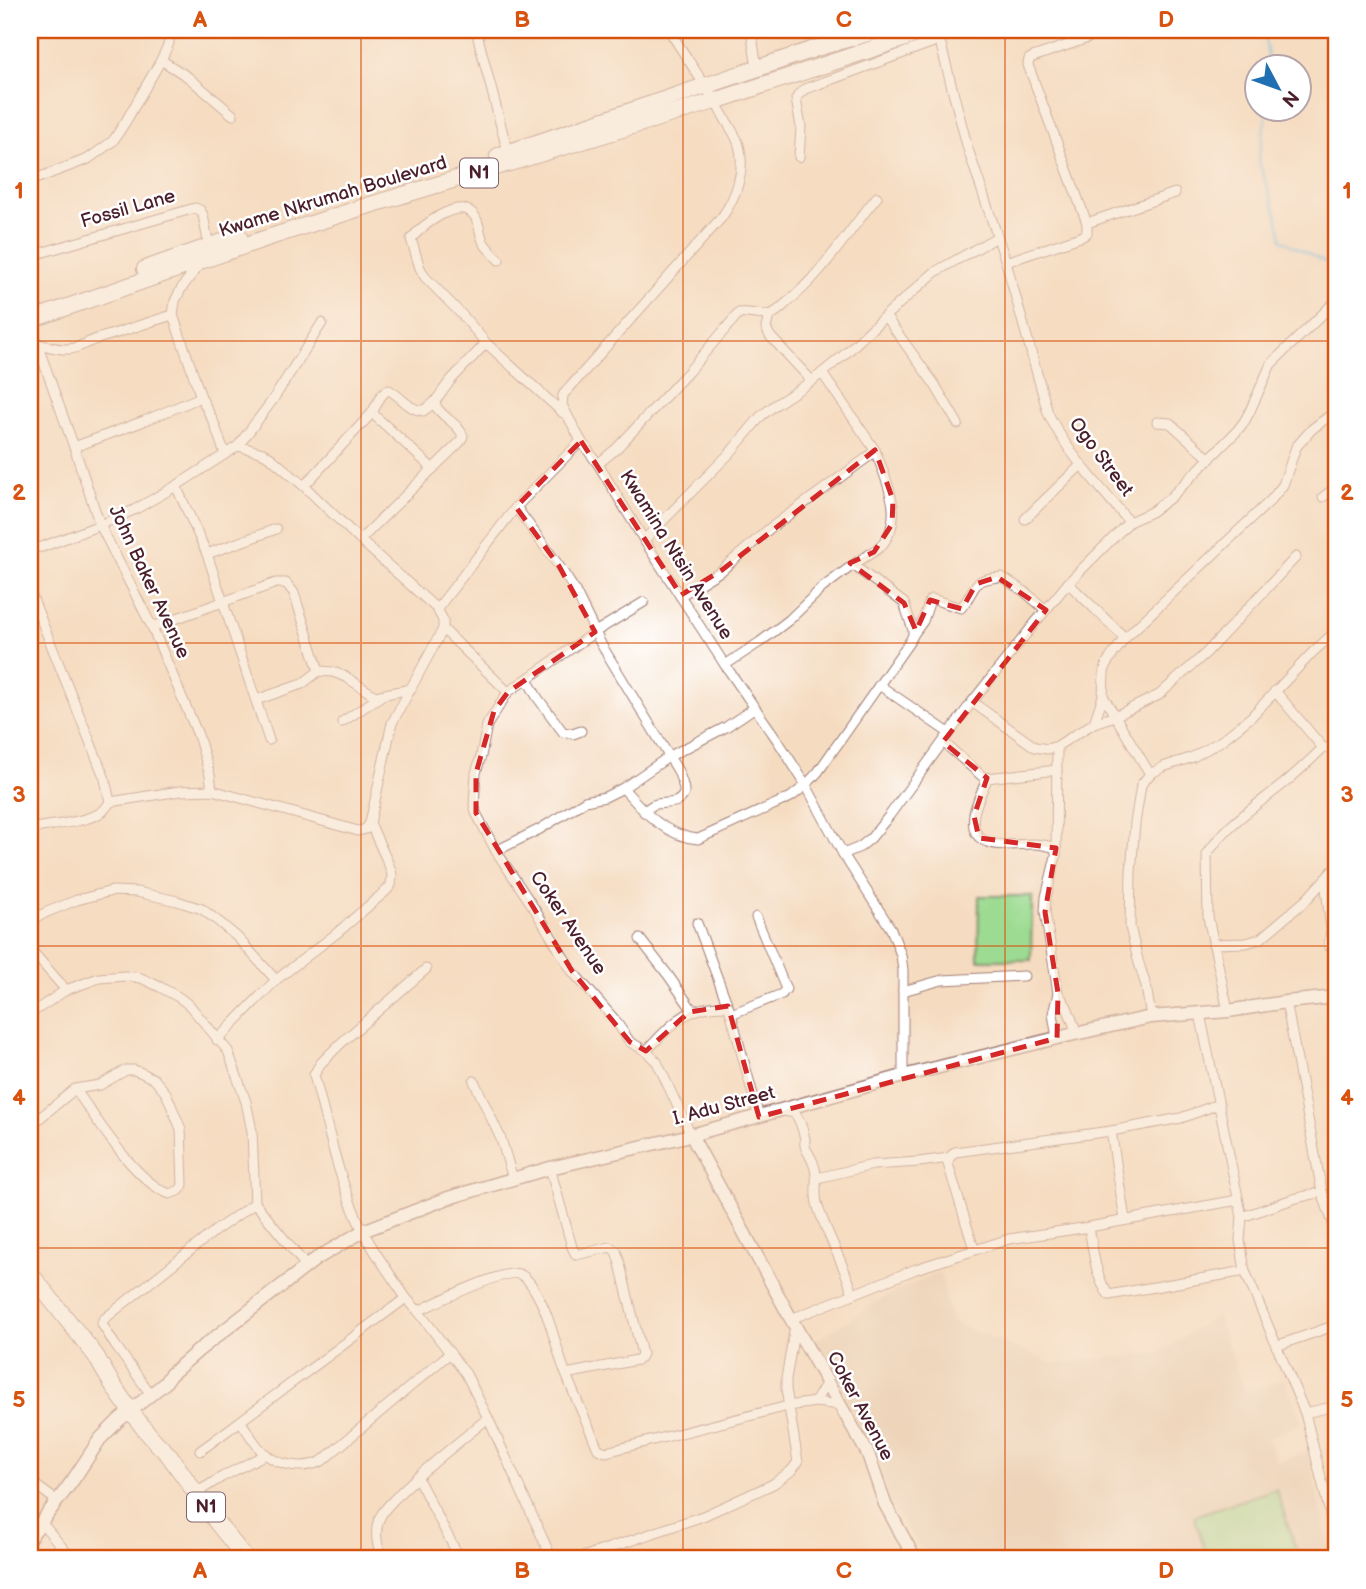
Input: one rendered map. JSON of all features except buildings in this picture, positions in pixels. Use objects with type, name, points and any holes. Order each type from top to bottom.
[{"type":"highway","name":"Kwame Nkrumah Boulevard","points":[[30,309],[878,30]]},
{"type":"highway","name":"Kwame Nkrumah Boulevard","points":[[30,322],[206,253],[935,33]]},
{"type":"highway","name":"N1","points":[[30,1273],[96,1356],[109,1365],[164,1440],[168,1454],[246,1559]]},
{"type":"street","points":[[30,181],[88,159],[113,141],[161,60],[169,43],[168,30]]},
{"type":"street","points":[[476,30],[508,153]]},
{"type":"street","points":[[567,416],[562,405],[563,395],[722,216],[736,193],[740,172],[739,146],[706,86],[669,30]]},
{"type":"street","points":[[751,30],[757,68]]},
{"type":"street","points":[[799,157],[801,127],[796,99],[799,94],[805,89],[935,33]]},
{"type":"street","name":"Ogo Street","points":[[844,854],[871,838],[972,702],[1068,583],[1129,522],[1059,436],[1048,413],[1006,262],[968,149],[935,33]]},
{"type":"street","points":[[1006,262],[1087,233],[1087,223],[1028,65],[1033,57],[1088,38]]},
{"type":"street","points":[[161,60],[188,77],[233,116]]},
{"type":"street","points":[[1087,223],[1175,193]]},
{"type":"street","points":[[598,464],[617,448],[662,400],[739,313],[773,314],[794,297],[835,252],[877,197]]},
{"type":"street","name":"Fossil Lane","points":[[30,256],[194,208],[200,210],[202,215],[206,253]]},
{"type":"street","name":"Kwamina Ntsin Avenue","points":[[499,260],[485,244],[475,215],[462,208],[429,221],[411,239],[425,277],[486,343],[567,416],[680,596],[806,785],[844,854],[891,929],[901,955],[903,970],[903,1076]]},
{"type":"street","points":[[644,540],[730,453],[761,416],[845,355],[934,272],[997,237]]},
{"type":"street","points":[[206,253],[181,289],[175,301],[173,316],[201,397],[225,454]]},
{"type":"street","points":[[1129,522],[1151,512],[1170,498],[1210,459],[1244,422],[1271,364],[1336,301]]},
{"type":"street","points":[[769,315],[766,328],[770,336],[812,381]]},
{"type":"street","points":[[37,344],[58,349],[77,348],[97,339],[173,316]]},
{"type":"street","points":[[885,316],[935,385],[958,424]]},
{"type":"street","name":"John Baker Avenue","points":[[30,322],[100,525],[152,627],[198,734],[212,790]]},
{"type":"street","points":[[30,548],[42,547],[134,510],[238,446],[272,401],[322,323]]},
{"type":"street","points":[[304,486],[372,413],[386,391],[389,390],[410,407],[424,411],[486,343]]},
{"type":"street","points":[[725,665],[789,620],[822,588],[874,552],[888,537],[894,512],[893,500],[875,450],[822,373]]},
{"type":"street","points":[[74,447],[201,397]]},
{"type":"street","points":[[359,540],[452,450],[463,436],[461,430],[441,414],[434,403]]},
{"type":"street","points":[[1094,723],[1108,661],[1125,638],[1271,500],[1283,485],[1296,447],[1312,429],[1336,411]]},
{"type":"street","points":[[372,413],[433,469]]},
{"type":"street","points":[[1157,422],[1170,423],[1210,459]]},
{"type":"street","points":[[437,609],[516,506],[581,441]]},
{"type":"street","points":[[30,829],[92,817],[102,812],[110,802],[180,791],[212,790],[358,831],[366,829],[370,823],[392,723],[443,629],[443,620],[437,609],[359,540],[304,486],[263,453],[238,446]]},
{"type":"street","points":[[680,596],[722,570],[769,529],[875,450]]},
{"type":"street","points":[[1025,519],[1081,465]]},
{"type":"street","points":[[176,486],[207,554],[270,740]]},
{"type":"street","points":[[1324,497],[1336,487]]},
{"type":"street","points":[[516,506],[574,589],[601,643],[678,771],[683,795],[671,804],[656,804],[644,812]]},
{"type":"street","points":[[207,554],[276,529]]},
{"type":"street","points":[[972,702],[1035,747],[1047,749],[1057,746],[1094,723],[1159,695],[1206,653],[1296,557]]},
{"type":"street","points":[[853,565],[904,603],[913,635]]},
{"type":"street","points":[[623,788],[644,812],[663,827],[698,839],[791,797],[806,785],[818,772],[923,621],[930,600],[961,608],[976,584],[982,580],[1002,577],[1046,610]]},
{"type":"street","points":[[152,627],[276,583],[286,583],[295,593],[318,671]]},
{"type":"street","points":[[1068,583],[1125,638]]},
{"type":"street","points":[[30,592],[105,779],[110,802]]},
{"type":"street","name":"Coker Avenue","points":[[644,602],[508,692],[487,726],[474,788],[476,813],[496,851],[572,971],[615,1020],[630,1042],[646,1051],[657,1062],[691,1135],[868,1454],[885,1504],[915,1559]]},
{"type":"street","points":[[443,629],[508,692]]},
{"type":"street","points":[[1151,1017],[1146,986],[1130,927],[1131,872],[1141,785],[1150,774],[1193,757],[1221,741],[1251,717],[1336,631]]},
{"type":"street","points":[[256,701],[302,684],[318,671],[333,672],[346,677],[371,694],[383,695]]},
{"type":"street","points":[[527,679],[562,732],[573,734],[581,731]]},
{"type":"street","points":[[879,685],[950,733]]},
{"type":"street","points":[[342,722],[383,695],[411,689]]},
{"type":"street","points":[[1275,691],[1323,748]]},
{"type":"street","points":[[1102,696],[1150,774]]},
{"type":"street","points":[[496,851],[540,829],[585,801],[606,797],[623,788],[670,756],[726,727],[754,708]]},
{"type":"street","points":[[943,742],[987,778],[1057,770]]},
{"type":"street","points":[[1057,746],[1056,856],[1045,912],[1058,993],[1053,1014],[1057,1038]]},
{"type":"street","points":[[1228,1011],[1208,917],[1207,855],[1229,829],[1323,748],[1336,748]]},
{"type":"street","points":[[987,778],[974,816],[973,826],[979,838],[987,843],[1001,845],[1039,844],[1056,848]]},
{"type":"street","points":[[217,1040],[276,980],[348,924],[391,885],[389,865],[370,823]]},
{"type":"street","points":[[1213,944],[1246,943],[1260,939],[1306,900],[1336,867]]},
{"type":"street","points":[[1325,880],[1331,929],[1329,946]]},
{"type":"street","points":[[30,921],[77,900],[112,891],[138,892],[168,899],[202,909],[237,937],[276,980]]},
{"type":"street","points":[[646,1051],[676,1021],[693,1011],[715,1006],[729,1010],[782,995],[786,989],[757,917]]},
{"type":"street","points":[[697,923],[729,1010],[759,1116]]},
{"type":"street","points":[[640,939],[693,1011]]},
{"type":"street","points":[[30,949],[66,990]]},
{"type":"street","points":[[426,969],[341,1043],[320,1064],[314,1075],[337,1162],[363,1231],[406,1298],[466,1374],[552,1559]]},
{"type":"street","points":[[30,1014],[66,990],[99,978],[125,976],[141,978],[190,1006],[228,1051],[246,1102],[252,1131],[255,1203],[306,1266]]},
{"type":"street","points":[[903,991],[942,980],[1024,976]]},
{"type":"street","points":[[1058,993],[1067,1007],[1077,1033]]},
{"type":"street","name":"I. Adu Street","points":[[30,1536],[57,1501],[107,1425],[136,1401],[165,1383],[170,1375],[199,1350],[306,1266],[363,1231],[448,1198],[550,1168],[691,1135],[903,1076],[1077,1033],[1151,1017],[1228,1011],[1336,997]]},
{"type":"street","points":[[1286,1002],[1322,1192],[1336,1231]]},
{"type":"street","points":[[1200,1014],[1241,1217],[1240,1240],[1245,1271],[1305,1413],[1336,1538]]},
{"type":"street","points":[[30,1126],[75,1088],[100,1085],[126,1070],[134,1070],[154,1079],[166,1093],[181,1129],[183,1185],[180,1190],[170,1194],[150,1184],[116,1146],[75,1088]]},
{"type":"street","points":[[474,1081],[502,1139],[513,1179]]},
{"type":"street","points":[[817,1178],[873,1165],[949,1158],[955,1153],[1111,1131],[1181,1118],[1219,1104]]},
{"type":"street","points":[[781,1111],[795,1113],[800,1120],[806,1148],[812,1157],[817,1178],[815,1193],[818,1208],[848,1276],[853,1294]]},
{"type":"street","points":[[1111,1131],[1125,1220]]},
{"type":"street","points":[[949,1158],[948,1164],[974,1249]]},
{"type":"street","points":[[550,1168],[576,1255],[610,1247],[616,1251],[642,1354],[637,1360],[566,1374]]},
{"type":"street","points":[[1241,1217],[1322,1192]]},
{"type":"street","points":[[577,1559],[703,1516],[774,1483],[791,1471],[798,1462],[786,1379],[793,1323],[853,1294],[974,1249],[1009,1240],[1238,1200]]},
{"type":"street","points":[[136,1401],[115,1345],[102,1324],[103,1320],[205,1238],[255,1203]]},
{"type":"street","points":[[1089,1227],[1096,1266],[1105,1292],[1109,1295],[1245,1271]]},
{"type":"street","points":[[418,1311],[496,1278],[515,1273],[521,1275],[540,1300],[566,1374],[598,1449],[606,1452],[788,1406],[815,1402],[840,1405]]},
{"type":"street","points":[[200,1451],[406,1298]]},
{"type":"street","points":[[1276,1346],[1336,1325]]},
{"type":"street","points":[[241,1422],[256,1443],[273,1459],[304,1467],[313,1466],[450,1353]]},
{"type":"street","points":[[815,1402],[827,1382]]},
{"type":"street","points":[[1305,1413],[1336,1406]]},
{"type":"street","points":[[382,1559],[377,1535],[379,1518],[384,1509],[417,1476],[488,1418]]},
{"type":"street","points":[[196,1493],[266,1454]]},
{"type":"street","points":[[417,1476],[460,1559]]},
{"type":"street","points":[[30,1481],[57,1501]]},
{"type":"street","points":[[41,1522],[72,1559]]},
{"type":"highlighted area","points":[[581,441],[681,595],[722,570],[875,450],[893,500],[892,524],[874,552],[850,563],[904,603],[916,631],[930,600],[962,609],[976,584],[997,577],[1046,610],[943,742],[987,778],[974,816],[979,838],[1056,848],[1045,912],[1058,993],[1057,1038],[759,1117],[728,1006],[689,1012],[646,1051],[630,1042],[572,971],[476,813],[476,773],[494,711],[508,692],[595,632],[559,566],[516,507]]},
{"type":"shaded area","points":[[941,1272],[951,1321],[1053,1364],[1159,1353],[1217,1315],[1245,1392],[1284,1379],[1302,1423],[1268,1438],[1277,1462],[1308,1451],[1332,1559],[927,1559],[889,1501],[877,1460],[841,1387],[812,1342],[884,1297]]},
{"type":"green space","points":[[979,896],[1032,896],[1031,960],[978,960]]},
{"type":"green space","points":[[1276,1489],[1299,1559],[1208,1559],[1194,1516]]},
{"type":"waterway","points":[[1263,30],[1267,52]]},
{"type":"waterway","points":[[1265,122],[1258,159],[1282,240],[1336,268]]}]
